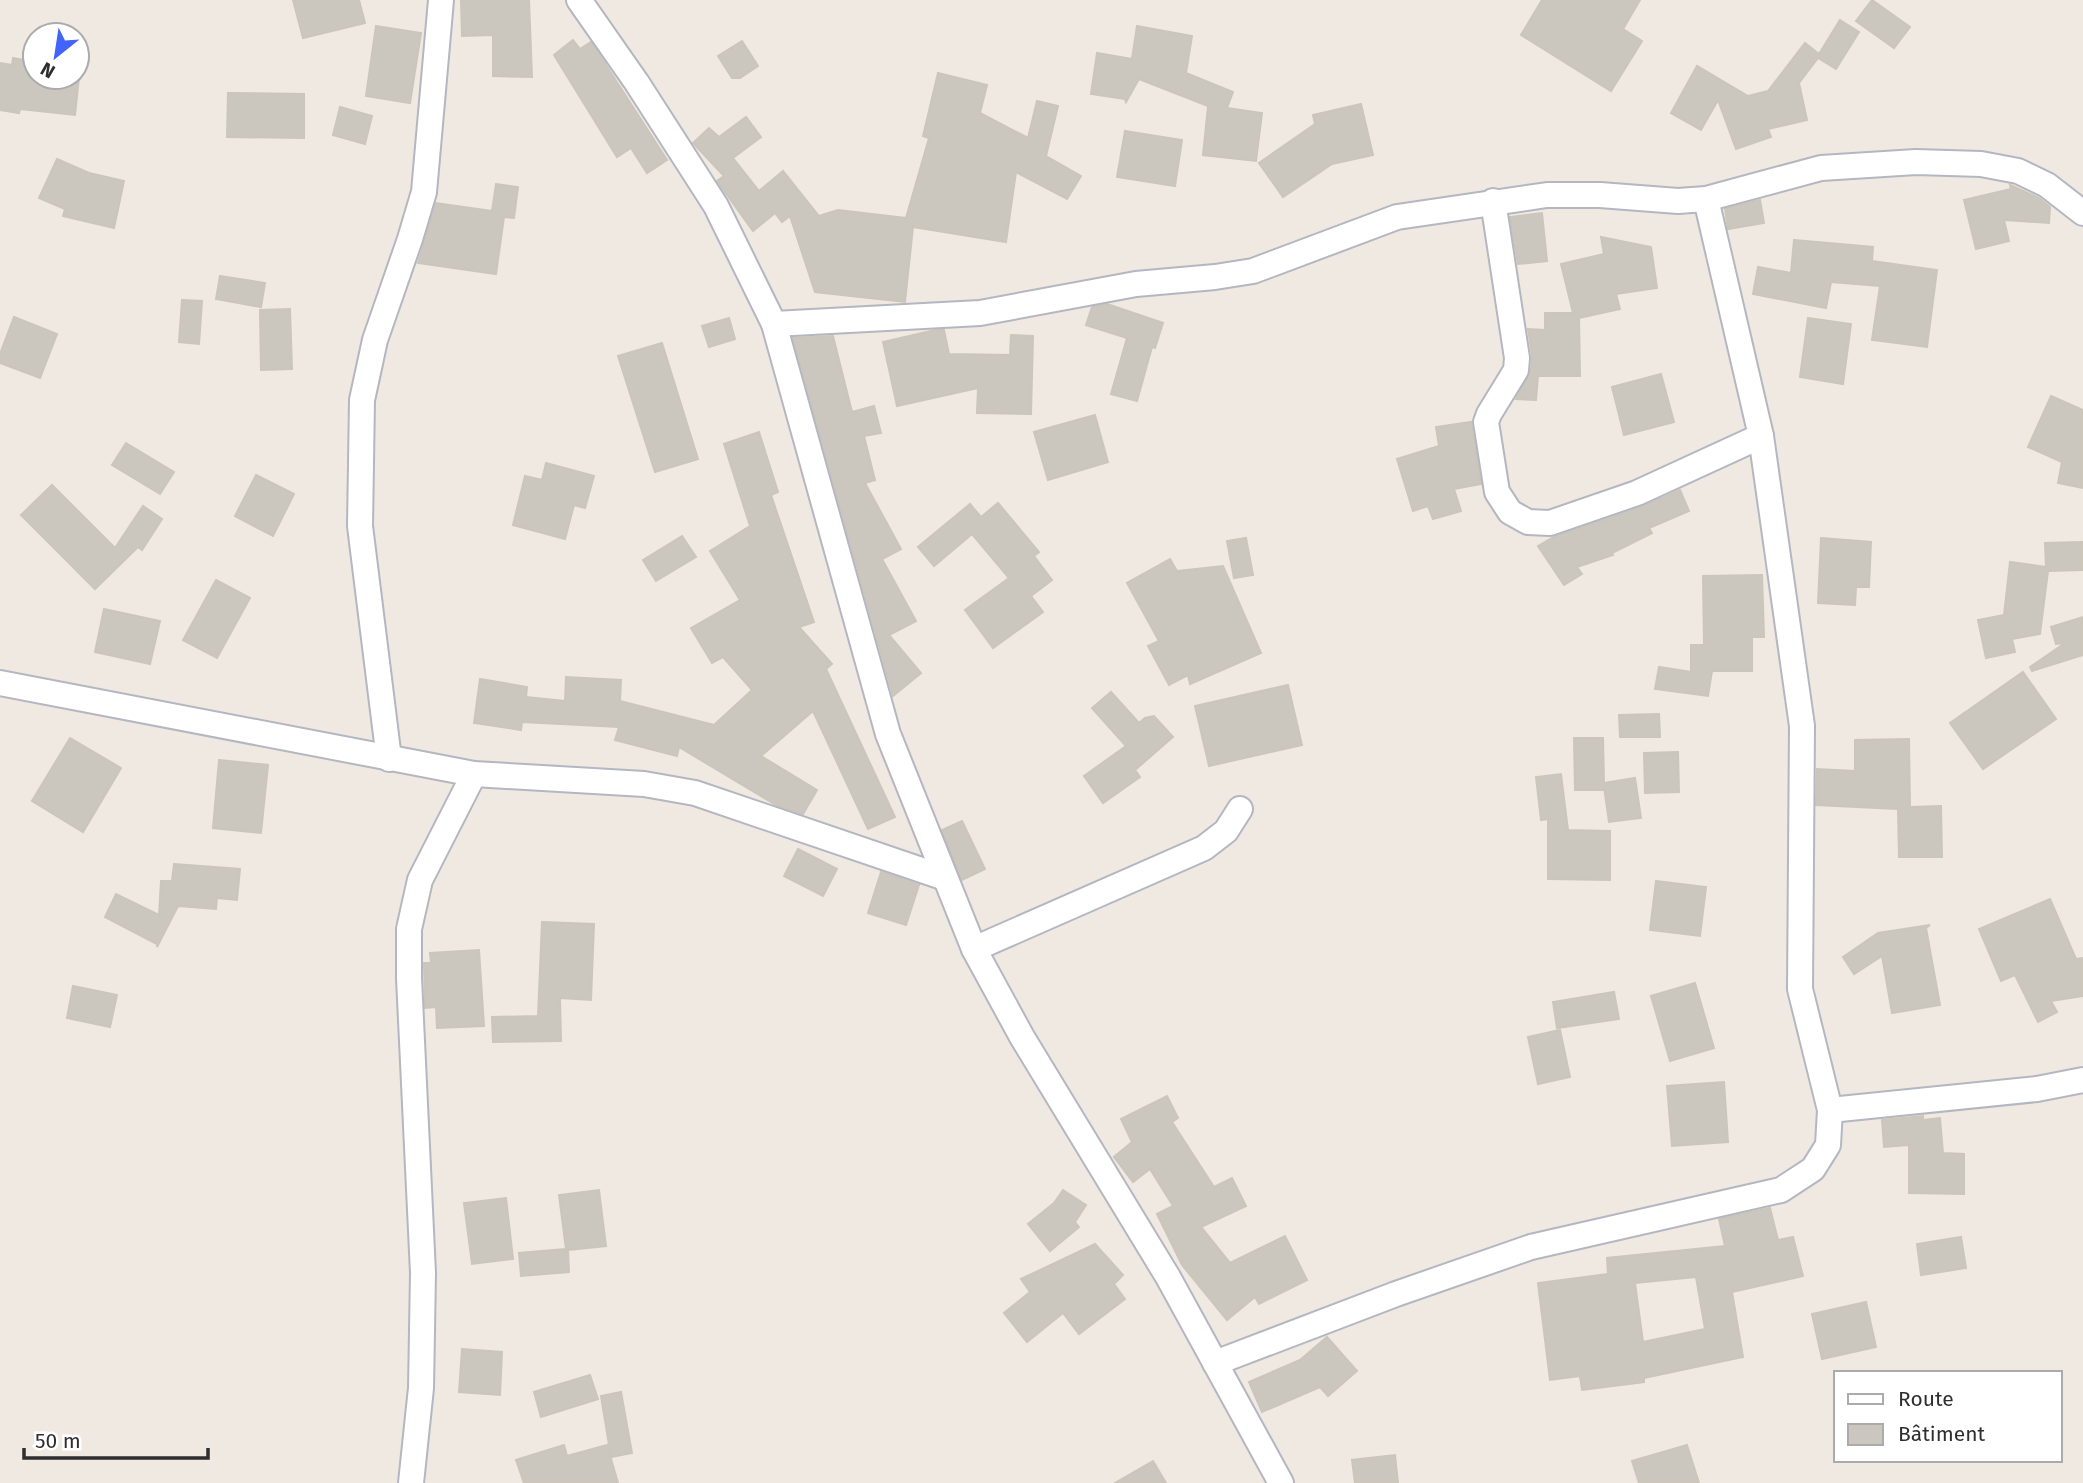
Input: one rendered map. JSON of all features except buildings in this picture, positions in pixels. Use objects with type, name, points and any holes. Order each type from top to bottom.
[{"type":"street","points":[[389,759],[360,526],[362,400],[375,340],[424,192],[441,0]]},
{"type":"street","points":[[579,0],[637,83],[716,206],[774,324],[888,734],[974,949],[1029,1048],[1168,1277],[1281,1483]]},
{"type":"street","points":[[774,324],[980,313],[1136,284],[1215,278],[1253,271],[1397,217],[1547,195],[1706,200],[1821,168],[1916,162],[1980,164],[2018,171],[2047,185],[2083,213]]},
{"type":"street","points":[[1215,1363],[1396,1294],[1531,1247],[1781,1190],[1813,1169],[1828,1145],[1830,1110],[1800,989],[1802,726],[1761,436],[1706,200]]},
{"type":"street","points":[[1493,201],[1517,358],[1516,370],[1486,422],[1497,492],[1510,512],[1528,522],[1550,523],[1637,494],[1761,436]]},
{"type":"street","points":[[0,683],[474,774],[644,785],[695,793],[945,878]]},
{"type":"street","points":[[411,1483],[421,1388],[423,1273],[409,929],[421,880],[474,774]]},
{"type":"street","points":[[974,949],[1204,848],[1226,831],[1240,809]]},
{"type":"street","points":[[1830,1110],[2037,1089],[2083,1080]]}]
